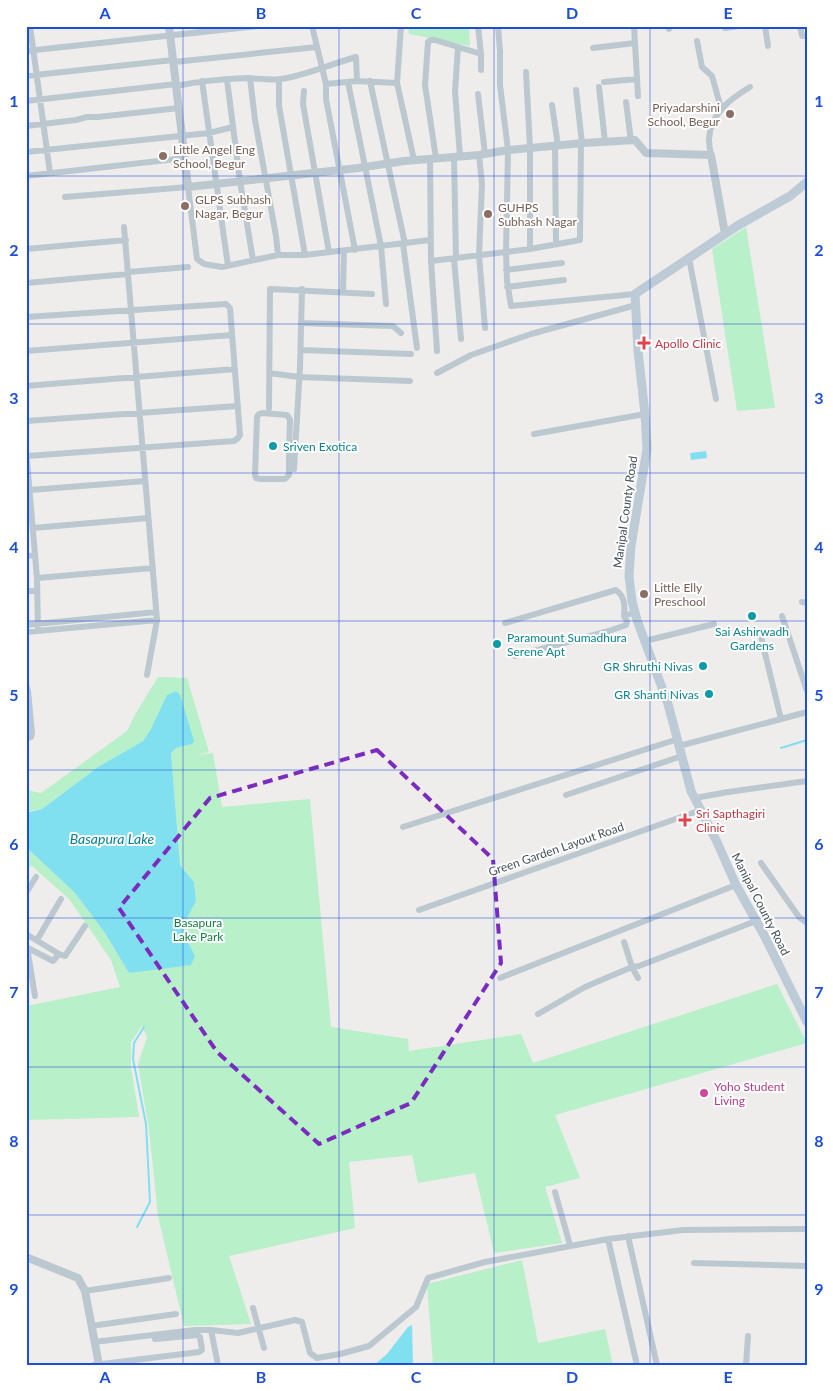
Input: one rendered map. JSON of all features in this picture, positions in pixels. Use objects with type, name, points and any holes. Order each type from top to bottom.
[{"type":"main road","points":[[635,294],[725,234],[790,196],[807,182]]},
{"type":"main road","name":"Manipal County Road","points":[[635,294],[647,449],[631,546],[629,576],[635,612],[668,704],[691,791],[736,885],[804,1010],[807,1022]]},
{"type":"street","points":[[30,26],[30,51],[37,74],[50,173]]},
{"type":"street","points":[[169,26],[197,259],[204,264],[222,267],[278,255],[305,255],[430,240]]},
{"type":"street","points":[[30,51],[257,26]]},
{"type":"street","points":[[312,26],[326,84],[326,99],[355,250]]},
{"type":"street","points":[[400,26],[397,83],[414,160]]},
{"type":"street","points":[[478,26],[481,70]]},
{"type":"street","points":[[498,26],[500,85],[508,150],[506,270],[510,306],[635,294]]},
{"type":"street","points":[[634,26],[638,96]]},
{"type":"street","points":[[725,28],[739,26]]},
{"type":"street","points":[[765,26],[768,46]]},
{"type":"street","points":[[800,26],[802,36],[807,35]]},
{"type":"street","points":[[437,351],[430,240],[433,158],[425,85],[428,42],[435,40],[481,54]]},
{"type":"street","points":[[697,41],[702,67],[712,76],[721,108]]},
{"type":"street","points":[[593,48],[635,43]]},
{"type":"street","points":[[26,76],[317,47]]},
{"type":"street","points":[[458,47],[455,91],[457,157],[455,258],[461,339]]},
{"type":"street","points":[[26,101],[202,81],[250,78],[279,80],[356,57],[357,81]]},
{"type":"street","points":[[526,72],[530,148],[530,249]]},
{"type":"street","points":[[250,78],[255,120],[278,255]]},
{"type":"street","points":[[605,142],[602,84],[637,79]]},
{"type":"street","points":[[227,80],[240,181],[253,260]]},
{"type":"street","points":[[279,80],[279,106],[305,255]]},
{"type":"street","points":[[202,81],[228,266]]},
{"type":"street","points":[[326,84],[357,81],[397,83]]},
{"type":"street","points":[[348,82],[381,246],[386,304]]},
{"type":"street","points":[[370,82],[404,244],[417,348]]},
{"type":"street","points":[[725,234],[709,140],[712,125],[721,108],[736,95],[750,87]]},
{"type":"street","points":[[431,261],[530,249],[580,240],[581,143],[576,90]]},
{"type":"street","points":[[304,91],[303,104],[329,252]]},
{"type":"street","points":[[478,94],[482,155],[479,255],[485,328]]},
{"type":"street","points":[[626,102],[631,141]]},
{"type":"street","points":[[552,105],[556,146],[556,244]]},
{"type":"street","points":[[26,126],[87,117],[179,108]]},
{"type":"street","points":[[26,152],[209,132],[233,127]]},
{"type":"street","points":[[66,197],[144,192],[414,160],[482,155],[508,150],[581,143],[636,140],[646,153],[711,155]]},
{"type":"street","points":[[26,176],[185,158]]},
{"type":"street","points":[[124,227],[156,612],[147,675]]},
{"type":"street","points":[[26,249],[126,240]]},
{"type":"street","points":[[343,292],[344,251]]},
{"type":"street","points":[[689,258],[716,399]]},
{"type":"street","points":[[506,270],[562,263]]},
{"type":"street","points":[[26,283],[188,267]]},
{"type":"street","points":[[508,287],[564,280]]},
{"type":"street","points":[[269,408],[270,289],[302,289],[372,294]]},
{"type":"street","points":[[293,435],[287,415],[258,414],[256,478],[285,480],[289,475],[292,450],[301,350],[302,289]]},
{"type":"street","points":[[26,317],[226,304],[230,308],[240,435],[236,440],[27,456]]},
{"type":"street","points":[[437,373],[471,355],[530,334],[636,305]]},
{"type":"street","points":[[301,323],[393,326],[401,332]]},
{"type":"street","points":[[26,351],[232,335]]},
{"type":"street","points":[[301,350],[411,354]]},
{"type":"street","points":[[26,386],[235,369]]},
{"type":"street","points":[[269,373],[299,377],[410,381]]},
{"type":"street","points":[[26,422],[238,406]]},
{"type":"street","points":[[534,434],[645,414]]},
{"type":"street","points":[[26,449],[31,523],[36,555],[38,627]]},
{"type":"street","points":[[292,450],[294,469]]},
{"type":"street","points":[[30,490],[145,480]]},
{"type":"street","points":[[31,523],[148,518]]},
{"type":"street","points":[[26,556],[36,555]]},
{"type":"street","points":[[37,578],[153,568]]},
{"type":"street","points":[[505,623],[616,590],[622,594],[625,606],[624,616],[627,621],[626,625],[515,656]]},
{"type":"street","points":[[26,591],[37,591]]},
{"type":"street","points":[[26,632],[38,627],[156,612]]},
{"type":"street","points":[[624,616],[635,612]]},
{"type":"street","points":[[782,616],[807,691]]},
{"type":"street","points":[[26,625],[38,627],[156,620]]},
{"type":"street","points":[[645,641],[714,624]]},
{"type":"street","points":[[761,637],[781,719]]},
{"type":"street","points":[[26,684],[32,733],[31,737],[26,739]]},
{"type":"street","points":[[403,827],[678,742],[807,712]]},
{"type":"street","points":[[566,795],[682,756]]},
{"type":"street","points":[[695,798],[807,781]]},
{"type":"street","name":"Green Garden Layout Road","points":[[418,910],[701,810]]},
{"type":"street","points":[[761,863],[799,918],[807,923]]},
{"type":"street","points":[[26,893],[36,877]]},
{"type":"street","points":[[500,978],[736,885]]},
{"type":"street","points":[[37,940],[61,899]]},
{"type":"street","points":[[538,1014],[585,987],[632,967],[756,921]]},
{"type":"street","points":[[26,934],[65,956],[85,926]]},
{"type":"street","points":[[624,942],[632,967],[638,978]]},
{"type":"street","points":[[27,947],[53,961],[59,954]]},
{"type":"street","points":[[27,947],[35,996]]},
{"type":"street","points":[[555,1192],[570,1245]]},
{"type":"street","points":[[94,1344],[188,1331],[211,1330],[238,1333],[295,1320],[302,1322],[310,1353],[317,1358],[369,1346],[416,1308],[428,1278],[485,1262],[570,1245],[683,1230],[807,1229]]},
{"type":"street","points":[[628,1236],[657,1365]]},
{"type":"street","points":[[608,1239],[637,1365]]},
{"type":"street","points":[[26,1257],[78,1278],[84,1291],[97,1364],[199,1352],[202,1350],[198,1335],[94,1344]]},
{"type":"street","points":[[694,1263],[807,1266]]},
{"type":"street","points":[[84,1291],[169,1278]]},
{"type":"street","points":[[254,1308],[264,1348]]},
{"type":"street","points":[[91,1326],[176,1314]]},
{"type":"street","points":[[211,1330],[218,1365]]},
{"type":"street","points":[[746,1365],[748,1336]]},
{"type":"highlighted area","points":[[377,750],[493,859],[501,963],[411,1103],[319,1144],[217,1052],[119,908],[210,798]]},
{"type":"green space","points":[[408,26],[469,26],[470,46],[409,34]]},
{"type":"green space","points":[[746,227],[775,408],[737,411],[712,249]]},
{"type":"green space","name":"Basapura Lake Park","points":[[158,677],[187,678],[209,752],[196,755],[213,753],[222,807],[310,799],[331,1027],[408,1039],[409,1051],[521,1034],[533,1063],[777,984],[807,1043],[555,1115],[580,1178],[545,1187],[562,1243],[494,1253],[475,1173],[418,1183],[412,1155],[349,1162],[355,1228],[229,1256],[251,1324],[184,1326],[158,1216],[149,1129],[138,1064],[147,1037],[142,1026],[131,1042],[131,1067],[139,1117],[26,1120],[26,1006],[120,987],[111,960],[69,899],[32,866],[26,868],[26,847],[75,893],[105,933],[129,973],[195,956],[182,927],[196,901],[194,882],[180,865],[171,753],[176,748],[192,744],[151,729],[143,741],[98,767],[42,809],[26,812],[26,790],[41,793],[127,731]]},
{"type":"green space","points":[[522,1260],[538,1343],[605,1329],[613,1365],[433,1365],[427,1284]]},
{"type":"water","points":[[706,451],[707,458],[691,460],[690,453]]},
{"type":"water","name":"Basapura Lake","points":[[176,691],[180,695],[194,741],[192,744],[176,748],[171,753],[180,865],[194,882],[196,901],[182,928],[195,956],[191,965],[129,973],[105,933],[75,893],[26,847],[26,813],[42,809],[98,767],[143,741],[151,729],[167,695]]},
{"type":"water","points":[[412,1325],[413,1365],[374,1365],[387,1354],[408,1327]]},
{"type":"waterway","points":[[781,748],[807,740]]},
{"type":"waterway","points":[[137,1227],[150,1202],[146,1124],[133,1059],[134,1043],[144,1027]]},
{"type":"place","name":"Priyadarshini School, Begur","points":[[730,114]]},
{"type":"place","name":"Little Angel Eng School, Begur","points":[[163,156]]},
{"type":"place","name":"GLPS Subhash Nagar, Begur","points":[[185,206]]},
{"type":"place","name":"GUHPS Subhash Nagar","points":[[488,214]]},
{"type":"place","name":"Apollo Clinic","points":[[644,343]]},
{"type":"place","name":"Sriven Exotica","points":[[273,446]]},
{"type":"place","name":"Little Elly Preschool","points":[[644,594]]},
{"type":"place","name":"Sai Ashirwadh Gardens","points":[[752,616]]},
{"type":"place","name":"Paramount Sumadhura Serene Apt","points":[[497,644]]},
{"type":"place","name":"GR Shruthi Nivas","points":[[703,666]]},
{"type":"place","name":"GR Shanti Nivas","points":[[709,694]]},
{"type":"place","name":"Sri Sapthagiri Clinic","points":[[685,820]]},
{"type":"place","name":"Yoho Student Living","points":[[704,1093]]}]
